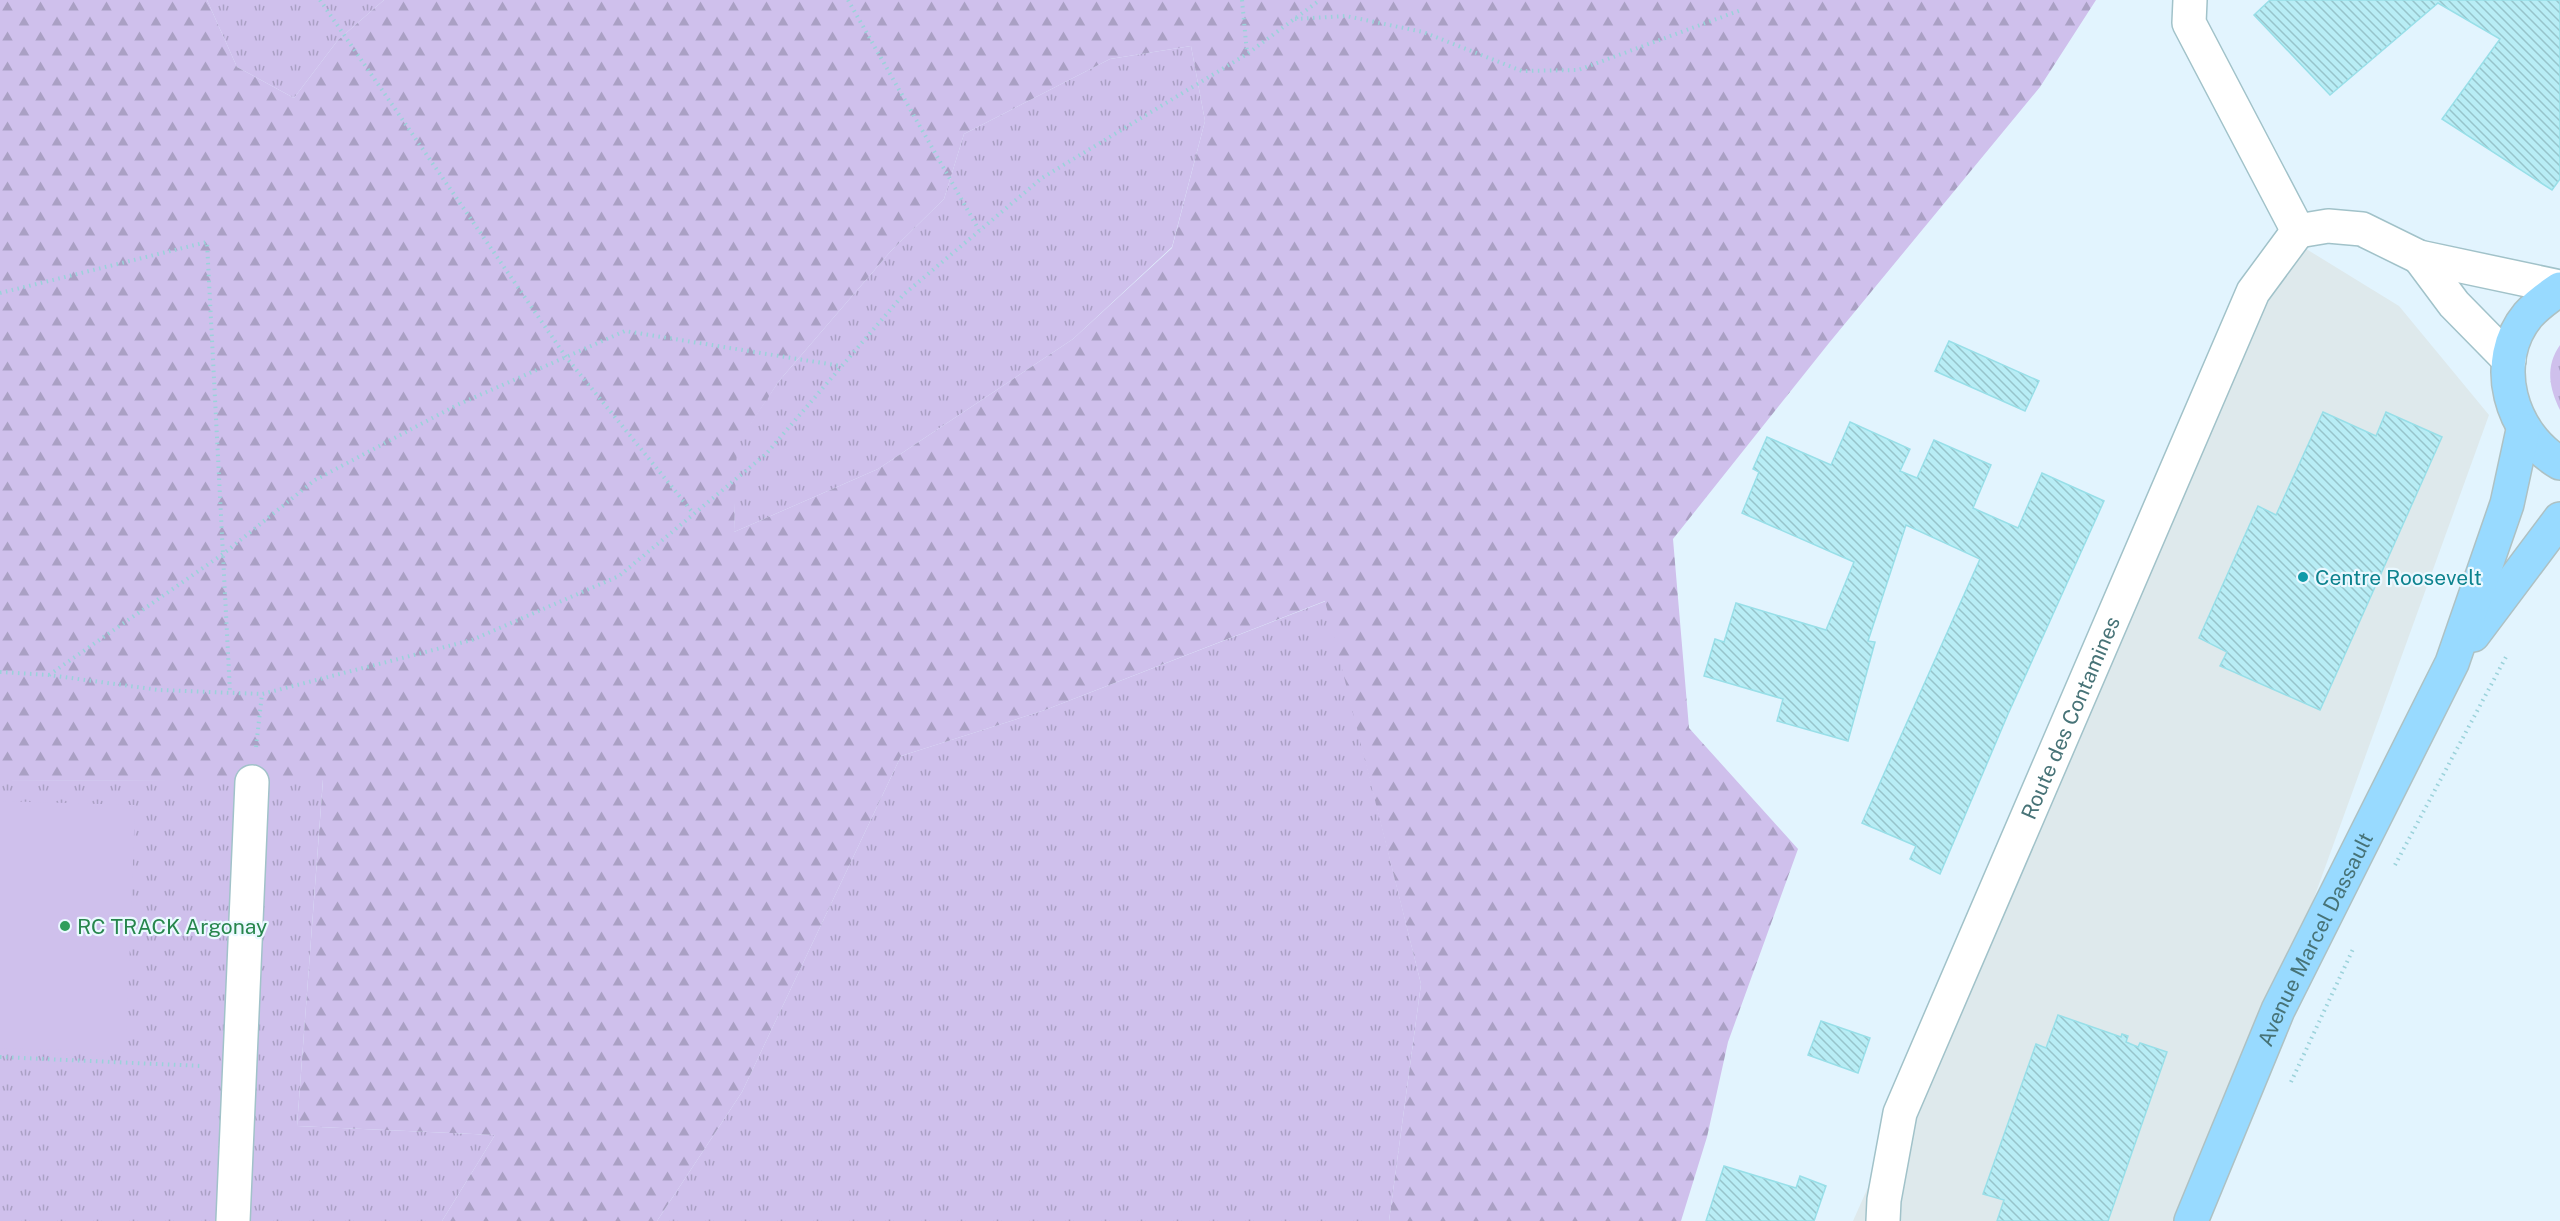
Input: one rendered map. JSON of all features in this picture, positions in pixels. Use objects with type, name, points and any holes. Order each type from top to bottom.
[{"type":"main road","points":[[2560,288],[2543,300],[2526,317],[2515,338],[2508,360],[2509,396],[2523,430],[2535,444],[2560,463]]},
{"type":"main road","name":"Avenue Marcel Dassault","points":[[2191,1221],[2278,1010],[2452,663],[2507,504],[2523,430]]},
{"type":"main road","name":"Avenue Marcel Dassault","points":[[2452,663],[2560,519]]},
{"type":"street","points":[[2190,0],[2188,23],[2298,231],[2328,226],[2362,229],[2419,257],[2560,288]]},
{"type":"street","name":"Route des Contamines","points":[[1883,1221],[1884,1200],[1900,1113],[2253,292],[2298,231]]},
{"type":"street","points":[[2419,257],[2454,304],[2508,360]]},
{"type":"street","points":[[233,1221],[252,782]]},
{"type":"path","points":[[320,0],[566,357],[694,514]]},
{"type":"path","points":[[848,0],[980,230]]},
{"type":"path","points":[[1242,0],[1247,54]]},
{"type":"path","points":[[0,672],[49,675],[159,690],[262,694],[472,640],[619,576],[766,454],[903,295],[1042,178],[1247,54],[1320,0]]},
{"type":"path","points":[[1294,19],[1346,16],[1423,32],[1522,71],[1533,71],[1578,70],[1741,10]]},
{"type":"path","points":[[0,293],[207,242],[230,692]]},
{"type":"path","points":[[49,675],[223,554],[315,480],[457,405],[625,331],[842,366]]},
{"type":"path","points":[[2393,868],[2509,651]]},
{"type":"path","points":[[252,782],[262,694]]},
{"type":"path","points":[[2288,1089],[2356,941]]},
{"type":"path","points":[[0,1057],[186,1066]]},
{"type":"shaded area","points":[[2290,239],[2399,306],[2489,415],[2197,1221],[1853,1221]]},
{"type":"green space","points":[[0,0],[207,0],[237,67],[294,98],[338,40],[384,0],[2096,0],[2040,87],[1829,343],[1673,539],[1689,728],[1798,849],[1728,1042],[1707,1137],[1681,1221],[1389,1221],[1421,984],[1325,601],[1045,710],[901,756],[742,1092],[657,1221],[442,1221],[495,1135],[297,1126],[323,780],[0,781]],"holes":[[[1191,46],[1205,121],[1172,248],[1073,339],[878,469],[734,532],[737,445],[779,381],[890,252],[944,199],[964,134],[1110,59]]]},
{"type":"green space","points":[[207,0],[384,0],[338,40],[294,98],[237,67]]},
{"type":"green space","points":[[1191,46],[1205,121],[1172,247],[1073,339],[878,469],[734,532],[736,445],[779,381],[890,252],[944,199],[964,134],[1110,59]]},
{"type":"green space","points":[[2560,345],[2560,410],[2553,394],[2550,377],[2552,361]]},
{"type":"green space","points":[[1326,601],[1421,984],[1389,1221],[657,1221],[742,1092],[901,756],[1045,710]]},
{"type":"green space","points":[[323,779],[297,1126],[495,1135],[442,1221],[0,1221],[0,781]]},
{"type":"green space","name":"RC TRACK Argonay","points":[[0,801],[135,805],[126,1052],[0,1048]]},
{"type":"building","points":[[2270,0],[2560,0],[2560,179],[2552,190],[2442,119],[2500,39],[2438,3],[2330,95],[2254,15]]},
{"type":"building","points":[[1949,341],[2039,381],[2025,411],[1935,371]]},
{"type":"building","name":"Centre Roosevelt","points":[[2323,412],[2376,436],[2386,412],[2442,437],[2320,710],[2220,666],[2227,652],[2199,638],[2258,506],[2276,515]]},
{"type":"building","points":[[1850,422],[1910,449],[1900,471],[1917,478],[1934,440],[1991,465],[1973,508],[2018,528],[2042,473],[2104,501],[2008,714],[1940,874],[1910,859],[1916,846],[1862,823],[1980,559],[1906,525],[1868,641],[1875,642],[1848,741],[1777,721],[1783,699],[1704,676],[1715,639],[1724,642],[1736,603],[1826,630],[1854,562],[1742,513],[1759,472],[1753,469],[1767,437],[1831,465]]},
{"type":"building","points":[[2058,1015],[2121,1037],[2122,1034],[2128,1036],[2126,1042],[2138,1047],[2140,1043],[2167,1052],[2108,1221],[1997,1221],[2004,1200],[1983,1194],[2036,1044],[2046,1048]]},
{"type":"building","points":[[1821,1021],[1870,1038],[1858,1073],[1808,1055]]},
{"type":"building","points":[[1724,1166],[1796,1188],[1800,1176],[1826,1186],[1814,1221],[1706,1221]]},
{"type":"place","name":"Centre Roosevelt","points":[[2303,577]]},
{"type":"place","name":"RC TRACK Argonay","points":[[65,926]]}]
